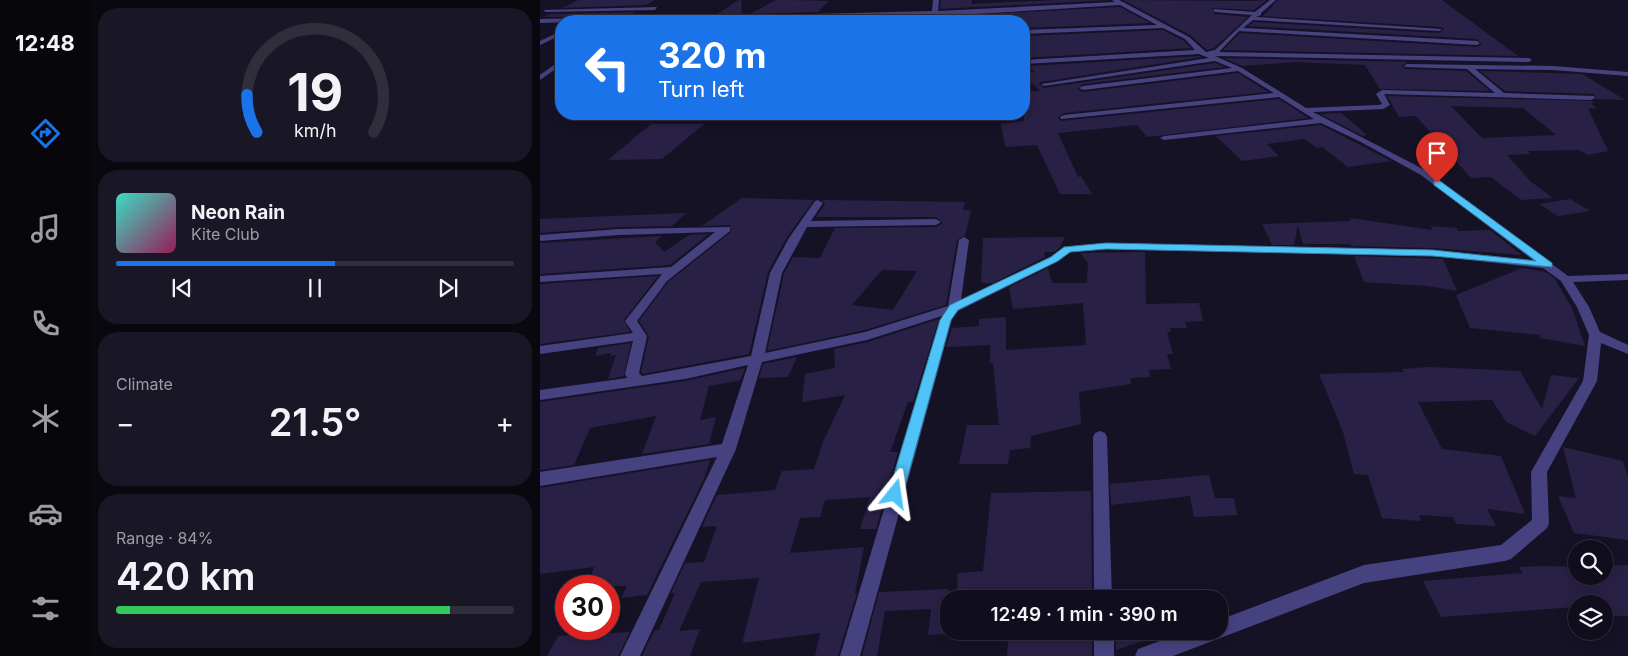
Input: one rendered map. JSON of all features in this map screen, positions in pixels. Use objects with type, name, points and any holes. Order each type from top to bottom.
[{"type":"street","points":[[568,9],[585,0]]},
{"type":"street","points":[[623,8],[634,0]]},
{"type":"street","points":[[935,13],[936,0]]},
{"type":"street","points":[[1044,84],[1208,55],[1217,50],[1238,29],[1259,14],[1273,0]]},
{"type":"street","points":[[864,15],[935,13],[1118,1],[1188,38],[1208,55],[1240,68],[1322,121],[1362,139],[1424,173],[1565,279],[1583,307],[1595,334],[1590,381],[1539,472],[1541,523],[1505,553],[1364,574],[1228,627]]},
{"type":"street","points":[[546,10],[658,6],[636,15]]},
{"type":"street","points":[[1215,10],[1259,14]]},
{"type":"street","points":[[1252,18],[1439,29]]},
{"type":"street","points":[[540,21],[555,21]]},
{"type":"street","points":[[1030,32],[1166,26]]},
{"type":"street","points":[[1238,29],[1477,44]]},
{"type":"street","points":[[540,33],[555,32]]},
{"type":"street","points":[[540,43],[555,35]]},
{"type":"street","points":[[1030,62],[1208,55],[1529,60]]},
{"type":"street","points":[[1407,66],[1553,68],[1628,74]]},
{"type":"street","points":[[540,78],[555,67]]},
{"type":"street","points":[[1083,88],[1240,68]]},
{"type":"street","points":[[1470,68],[1503,96]]},
{"type":"street","points":[[1304,110],[1380,107],[1386,105],[1380,94],[1382,92],[1591,98]]},
{"type":"street","points":[[1064,117],[1279,94]]},
{"type":"street","points":[[1164,138],[1322,121]]},
{"type":"street","points":[[630,656],[728,449],[757,358],[776,273],[794,238],[818,203]]},
{"type":"street","points":[[805,224],[936,222]]},
{"type":"street","points":[[540,238],[619,232],[726,229],[663,279],[631,320],[641,336],[632,374],[640,381]]},
{"type":"street","points":[[850,656],[944,326],[954,308],[964,240]]},
{"type":"street","points":[[540,394],[685,374],[868,336],[954,308],[1054,259],[1068,249],[1106,246],[1433,253],[1548,265]]},
{"type":"street","points":[[540,279],[674,270]]},
{"type":"street","points":[[1565,279],[1628,277]]},
{"type":"street","points":[[1595,334],[1628,350]]},
{"type":"street","points":[[540,350],[641,336]]},
{"type":"street","points":[[1100,437],[1103,590]]},
{"type":"street","points":[[540,479],[728,449]]},
{"type":"street","points":[[1104,640],[1104,656]]},
{"type":"street","points":[[1145,656],[1191,640]]},
{"type":"building","points":[[578,0],[655,0],[646,5],[563,8]]},
{"type":"building","points":[[739,0],[741,0],[742,14],[715,15]]},
{"type":"building","points":[[776,0],[828,1],[818,12],[750,14]]},
{"type":"building","points":[[941,0],[972,0],[971,4],[1110,0],[940,9]]},
{"type":"building","points":[[1123,0],[1267,0],[1254,10],[1212,8],[1215,14],[1248,17],[1214,48],[1207,50],[1190,35]]},
{"type":"building","points":[[1278,0],[1442,0],[1518,56],[1223,50],[1240,33],[1477,47],[1482,44],[1477,39],[1248,26],[1254,22],[1439,33],[1444,29],[1442,27],[1263,16]]},
{"type":"building","points":[[1120,7],[1150,23],[1030,28],[1030,15],[967,15]]},
{"type":"building","points":[[635,12],[631,15],[555,15],[555,17],[544,17],[551,14]]},
{"type":"building","points":[[1163,30],[1184,41],[1191,48],[1030,58],[1030,36]]},
{"type":"building","points":[[1199,56],[1202,57],[1041,82],[1039,84],[1044,88],[1215,63],[1225,67],[1083,84],[1077,89],[1083,92],[1238,73],[1268,92],[1064,113],[1058,118],[1061,121],[1279,99],[1308,118],[1147,137],[1137,125],[1058,133],[1078,177],[1081,176],[1092,194],[1060,194],[1037,145],[1005,147],[1001,124],[1030,120],[1030,92],[1040,91],[1030,81],[1030,72],[1034,72],[1030,66]]},
{"type":"building","points":[[1224,58],[1514,64],[1407,62],[1402,66],[1405,69],[1466,71],[1490,91],[1380,89],[1365,65],[1295,62],[1242,66]]},
{"type":"building","points":[[1480,71],[1582,74],[1625,100],[1596,99],[1594,94],[1505,91]]},
{"type":"building","points":[[1387,96],[1592,101],[1594,103],[1591,103],[1597,109],[1588,108],[1608,151],[1588,155],[1579,150],[1527,151],[1531,154],[1507,155],[1530,181],[1553,198],[1521,200],[1491,177],[1471,178],[1416,116],[1399,117]],"holes":[[[1451,106],[1523,108],[1556,135],[1482,138]]]},
{"type":"building","points":[[1341,113],[1367,135],[1363,136],[1320,114]]},
{"type":"building","points":[[651,124],[704,124],[662,159],[608,160]]},
{"type":"building","points":[[1321,125],[1391,161],[1348,167],[1322,147],[1317,148],[1304,139],[1267,144],[1279,156],[1242,161],[1216,136]]},
{"type":"building","points":[[742,198],[814,200],[787,237],[768,272],[749,354],[643,374],[641,372],[649,336],[639,321],[668,282],[731,232],[730,225],[702,226]]},
{"type":"building","points":[[1570,199],[1590,211],[1558,216],[1539,204]]},
{"type":"building","points":[[822,200],[965,202],[963,210],[971,210],[965,236],[957,240],[946,305],[865,330],[767,351],[784,274],[793,257],[820,258],[835,228],[936,227],[943,223],[936,217],[816,217],[825,204]],"holes":[[[882,270],[917,271],[893,310],[852,305]]]},
{"type":"building","points":[[686,213],[672,226],[619,227],[540,233],[540,219]]},
{"type":"building","points":[[1350,218],[1432,230],[1431,226],[1457,228],[1458,231],[1490,230],[1522,255],[1433,248],[1303,244],[1298,225],[1294,245],[1272,245],[1262,224],[1351,221]]},
{"type":"building","points":[[709,234],[670,265],[540,274],[540,243],[662,236],[655,242],[664,252],[689,235]]},
{"type":"building","points":[[1065,237],[1059,248],[1054,252],[1044,252],[1045,257],[993,283],[981,283],[983,238]]},
{"type":"building","points":[[1145,252],[1146,304],[1199,303],[1203,321],[1185,322],[1187,328],[1170,328],[1171,332],[1167,332],[1173,354],[1167,354],[1171,369],[1149,370],[1150,377],[1130,378],[1131,384],[1079,392],[1081,424],[1031,436],[1030,448],[1010,450],[1008,464],[959,464],[967,425],[999,425],[993,363],[990,363],[990,345],[946,347],[952,328],[979,326],[979,319],[1006,317],[1006,350],[1086,345],[1083,303],[1013,309],[1009,287],[1048,268],[1052,283],[1087,283],[1088,263],[1080,253]]},
{"type":"building","points":[[1354,256],[1443,259],[1457,291],[1428,286],[1364,282]]},
{"type":"building","points":[[1522,268],[1546,272],[1555,279],[1572,308],[1585,346],[1540,338],[1540,335],[1470,328],[1456,295]]},
{"type":"building","points":[[658,276],[624,320],[630,332],[540,344],[540,284]]},
{"type":"building","points":[[939,319],[913,402],[908,402],[890,452],[898,452],[876,529],[860,529],[870,497],[825,500],[820,517],[800,518],[790,553],[864,547],[855,593],[857,593],[838,656],[815,656],[820,633],[742,643],[759,578],[701,582],[679,631],[700,629],[690,656],[642,656],[654,631],[659,630],[675,593],[671,593],[685,563],[704,562],[717,526],[702,527],[717,495],[775,490],[782,471],[814,469],[823,442],[845,395],[802,402],[805,374],[835,368],[834,349],[868,342]]},
{"type":"building","points":[[631,343],[624,376],[608,379],[616,355],[610,356],[611,353],[595,356],[598,348]]},
{"type":"building","points":[[797,357],[788,377],[759,378],[763,364]]},
{"type":"building","points":[[1429,367],[1520,371],[1542,409],[1551,375],[1579,378],[1535,436],[1506,422],[1492,400],[1418,402],[1442,449],[1501,456],[1525,514],[1487,509],[1496,526],[1456,524],[1453,517],[1419,515],[1421,521],[1382,518],[1368,475],[1354,474],[1343,432],[1319,374],[1404,372],[1402,369]]},
{"type":"building","points":[[745,368],[741,379],[738,381],[709,386],[700,420],[716,417],[709,444],[642,454],[656,416],[590,428],[574,465],[540,470],[540,402],[685,381]]},
{"type":"building","points":[[1563,447],[1623,461],[1628,477],[1628,540],[1574,533],[1558,496],[1576,498]]},
{"type":"building","points":[[710,460],[704,479],[647,595],[621,598],[627,586],[620,586],[620,575],[591,575],[594,567],[540,574],[540,488]]},
{"type":"building","points":[[1209,475],[1215,498],[1234,498],[1237,515],[1194,517],[1190,496],[1111,505],[1110,484]]},
{"type":"building","points":[[1091,491],[1092,590],[957,590],[958,573],[983,571],[991,493]]},
{"type":"building","points":[[1628,565],[1628,616],[1613,616],[1613,595],[1568,595],[1568,608],[1441,617],[1423,581],[1523,573],[1519,567],[1545,566],[1568,567],[1568,585],[1613,585],[1613,566]]},
{"type":"building","points":[[949,589],[940,590],[940,634],[928,635],[931,609],[885,611],[877,656],[862,656],[879,592]]},
{"type":"building","points":[[630,632],[618,656],[547,656],[556,640],[620,640],[620,633]]},
{"type":"building","points":[[1008,640],[1092,640],[1092,656],[1007,656]]},
{"type":"building","points":[[1116,640],[1145,640],[1116,650]]},
{"type":"route","points":[[895,494],[946,320],[954,308],[1054,259],[1068,249],[1106,246],[1433,253],[1548,265],[1437,183]]}]
